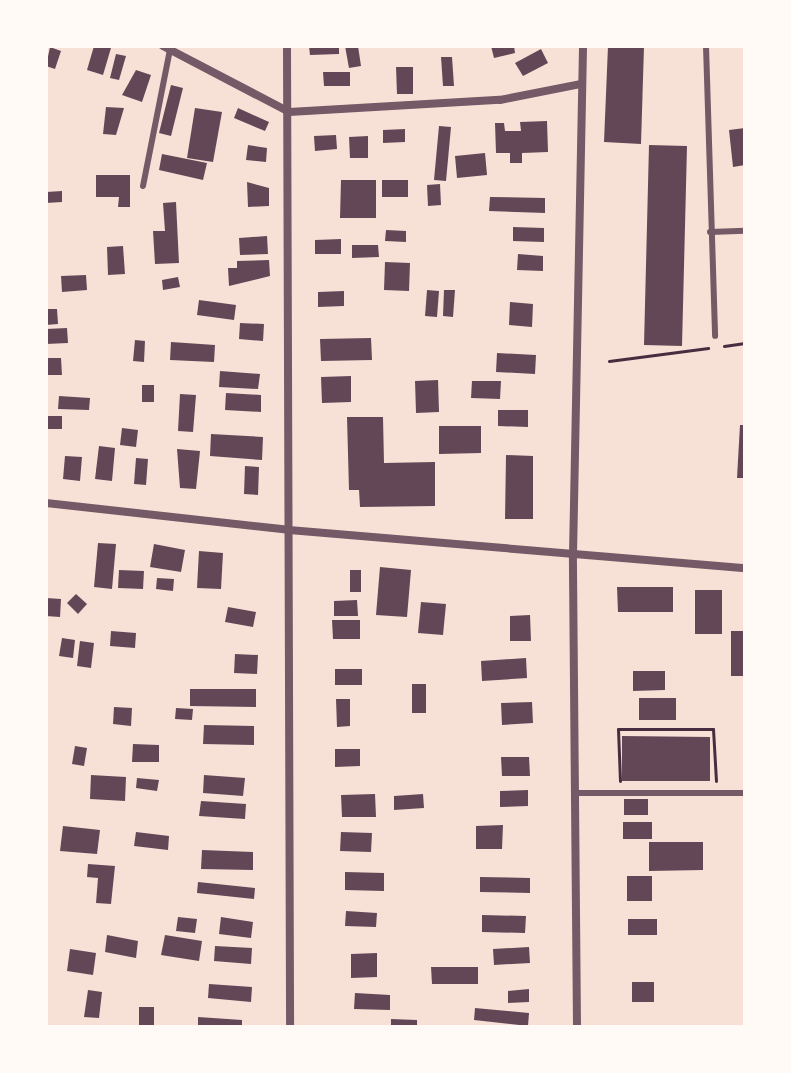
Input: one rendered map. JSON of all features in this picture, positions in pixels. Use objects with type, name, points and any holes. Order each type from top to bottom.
[{"type":"street","points":[[287,46],[290,1027]]},
{"type":"street","points":[[577,1027],[578,793],[573,555],[583,46]]},
{"type":"street","points":[[166,48],[289,112],[500,100],[581,84]]},
{"type":"street","points":[[46,503],[289,530],[745,568]]},
{"type":"lane","points":[[706,46],[715,336]]},
{"type":"lane","points":[[143,186],[166,48]]},
{"type":"lane","points":[[710,232],[745,231]]},
{"type":"lane","points":[[578,793],[745,793]]},
{"type":"path","points":[[609,361],[745,343]]},
{"type":"path","points":[[620,793],[618,729],[713,729],[717,793]]},
{"type":"building","points":[[94,46],[111,48],[103,75],[87,70]]},
{"type":"building","points":[[309,46],[339,46],[339,54],[310,55]]},
{"type":"building","points":[[345,46],[358,46],[361,66],[349,68]]},
{"type":"building","points":[[491,46],[514,46],[515,53],[494,58]]},
{"type":"building","points":[[608,46],[644,46],[641,144],[604,142]]},
{"type":"building","points":[[50,47],[61,51],[55,69],[46,66]]},
{"type":"building","points":[[541,49],[548,63],[523,76],[515,63]]},
{"type":"building","points":[[116,54],[126,56],[119,80],[110,78]]},
{"type":"building","points":[[441,57],[452,57],[454,86],[443,86]]},
{"type":"building","points":[[396,67],[413,67],[413,94],[397,94]]},
{"type":"building","points":[[136,70],[151,75],[142,102],[122,95]]},
{"type":"building","points":[[323,72],[350,72],[350,86],[324,86]]},
{"type":"building","points":[[171,85],[183,88],[171,136],[159,133]]},
{"type":"building","points":[[106,107],[124,108],[116,135],[103,134]]},
{"type":"building","points":[[195,108],[222,112],[213,162],[187,158]]},
{"type":"building","points":[[238,108],[269,122],[265,131],[234,118]]},
{"type":"building","points":[[547,121],[548,152],[522,153],[522,163],[510,163],[510,153],[496,153],[495,123],[504,123],[505,131],[521,131],[520,122]]},
{"type":"building","points":[[439,126],[451,127],[446,181],[434,180]]},
{"type":"building","points":[[745,128],[745,165],[733,167],[729,130]]},
{"type":"building","points":[[405,129],[405,142],[383,143],[383,130]]},
{"type":"building","points":[[336,135],[337,149],[315,151],[314,136]]},
{"type":"building","points":[[368,136],[368,158],[350,158],[349,137]]},
{"type":"building","points":[[248,145],[267,148],[266,162],[246,160]]},
{"type":"building","points":[[649,145],[687,146],[682,346],[644,345]]},
{"type":"building","points":[[485,153],[487,175],[457,178],[455,156]]},
{"type":"building","points":[[162,154],[207,163],[203,180],[159,170]]},
{"type":"building","points":[[96,175],[130,175],[130,207],[118,207],[119,197],[96,197]]},
{"type":"building","points":[[341,180],[376,180],[376,218],[340,218]]},
{"type":"building","points":[[382,180],[408,180],[408,197],[382,197]]},
{"type":"building","points":[[247,182],[269,188],[269,206],[248,207]]},
{"type":"building","points":[[440,184],[441,205],[428,206],[427,185]]},
{"type":"building","points":[[62,191],[62,202],[46,203],[46,192]]},
{"type":"building","points":[[490,197],[545,198],[545,213],[489,211]]},
{"type":"building","points":[[176,202],[179,263],[155,264],[153,231],[165,231],[163,203]]},
{"type":"building","points":[[513,227],[544,228],[544,242],[513,241]]},
{"type":"building","points":[[386,230],[406,231],[406,242],[385,241]]},
{"type":"building","points":[[267,236],[268,254],[240,255],[239,238]]},
{"type":"building","points":[[341,239],[341,254],[315,254],[315,240]]},
{"type":"building","points":[[352,245],[378,245],[379,257],[352,258]]},
{"type":"building","points":[[123,246],[125,274],[108,275],[107,247]]},
{"type":"building","points":[[518,254],[543,256],[543,271],[517,270]]},
{"type":"building","points":[[269,260],[270,276],[229,286],[228,268],[237,268],[237,261]]},
{"type":"building","points":[[385,262],[410,263],[409,291],[384,290]]},
{"type":"building","points":[[86,275],[87,290],[62,292],[61,276]]},
{"type":"building","points":[[178,277],[180,287],[163,290],[162,280]]},
{"type":"building","points":[[427,290],[439,291],[437,317],[425,316]]},
{"type":"building","points":[[444,290],[455,290],[453,317],[443,316]]},
{"type":"building","points":[[344,291],[344,306],[318,307],[318,292]]},
{"type":"building","points":[[199,300],[236,305],[234,320],[197,315]]},
{"type":"building","points":[[510,302],[533,304],[532,327],[509,325]]},
{"type":"building","points":[[46,309],[57,309],[58,324],[46,325]]},
{"type":"building","points":[[240,323],[264,324],[263,341],[239,339]]},
{"type":"building","points":[[67,328],[68,343],[46,344],[46,329]]},
{"type":"building","points":[[371,338],[372,360],[321,361],[320,339]]},
{"type":"building","points":[[135,340],[145,341],[144,362],[133,361]]},
{"type":"building","points":[[171,342],[215,345],[214,362],[170,360]]},
{"type":"building","points":[[497,353],[536,355],[535,374],[496,372]]},
{"type":"building","points":[[46,358],[61,358],[62,375],[46,375]]},
{"type":"building","points":[[220,371],[260,374],[258,389],[219,387]]},
{"type":"building","points":[[351,376],[351,402],[322,403],[321,377]]},
{"type":"building","points":[[438,380],[439,412],[416,413],[415,381]]},
{"type":"building","points":[[472,381],[501,381],[500,399],[471,398]]},
{"type":"building","points":[[142,385],[154,385],[154,402],[142,402]]},
{"type":"building","points":[[226,393],[261,395],[261,412],[225,410]]},
{"type":"building","points":[[180,394],[196,395],[193,432],[178,431]]},
{"type":"building","points":[[59,396],[90,398],[89,410],[58,409]]},
{"type":"building","points":[[498,410],[528,410],[528,427],[498,426]]},
{"type":"building","points":[[46,416],[62,416],[62,429],[46,429]]},
{"type":"building","points":[[347,417],[383,417],[384,463],[435,462],[435,506],[360,507],[359,490],[349,490]]},
{"type":"building","points":[[740,425],[745,425],[745,478],[737,478]]},
{"type":"building","points":[[439,426],[481,426],[481,453],[439,454]]},
{"type":"building","points":[[122,428],[138,430],[136,447],[120,445]]},
{"type":"building","points":[[211,434],[263,437],[262,460],[210,456]]},
{"type":"building","points":[[99,446],[115,448],[112,481],[95,479]]},
{"type":"building","points":[[177,449],[200,451],[196,489],[180,488]]},
{"type":"building","points":[[506,455],[533,456],[533,519],[505,519]]},
{"type":"building","points":[[65,456],[82,457],[80,481],[63,479]]},
{"type":"building","points":[[136,458],[148,459],[146,485],[134,484]]},
{"type":"building","points":[[245,466],[259,467],[258,495],[244,494]]},
{"type":"building","points":[[98,543],[116,544],[112,589],[94,587]]},
{"type":"building","points":[[154,544],[185,550],[181,572],[150,567]]},
{"type":"building","points":[[199,551],[223,553],[221,589],[197,588]]},
{"type":"building","points":[[380,567],[411,570],[407,617],[376,615]]},
{"type":"building","points":[[119,570],[144,571],[143,589],[118,588]]},
{"type":"building","points":[[350,570],[361,570],[361,592],[350,592]]},
{"type":"building","points":[[157,578],[174,579],[173,591],[156,589]]},
{"type":"building","points":[[617,587],[673,587],[673,612],[618,612]]},
{"type":"building","points":[[695,590],[722,590],[722,634],[695,634]]},
{"type":"building","points":[[76,594],[87,604],[78,614],[67,603]]},
{"type":"building","points":[[46,598],[61,599],[60,617],[46,616]]},
{"type":"building","points":[[357,600],[358,616],[334,616],[334,601]]},
{"type":"building","points":[[421,602],[446,604],[443,635],[418,633]]},
{"type":"building","points":[[228,607],[256,612],[253,627],[225,622]]},
{"type":"building","points":[[530,615],[531,641],[510,641],[510,616]]},
{"type":"building","points":[[332,620],[360,620],[360,639],[333,639]]},
{"type":"building","points":[[111,631],[136,633],[135,648],[110,646]]},
{"type":"building","points":[[731,631],[745,631],[745,676],[731,676]]},
{"type":"building","points":[[62,638],[75,640],[73,658],[59,656]]},
{"type":"building","points":[[80,641],[94,643],[91,668],[77,666]]},
{"type":"building","points":[[235,654],[258,655],[257,674],[234,673]]},
{"type":"building","points":[[526,658],[527,678],[482,681],[481,661]]},
{"type":"building","points":[[335,669],[362,669],[362,685],[335,685]]},
{"type":"building","points":[[633,671],[665,671],[665,690],[633,691]]},
{"type":"building","points":[[412,684],[426,684],[426,713],[412,713]]},
{"type":"building","points":[[190,689],[256,689],[256,707],[190,706]]},
{"type":"building","points":[[639,698],[676,698],[676,720],[639,720]]},
{"type":"building","points":[[336,699],[350,699],[350,726],[337,727]]},
{"type":"building","points":[[532,702],[533,723],[502,725],[501,703]]},
{"type":"building","points":[[114,707],[132,708],[131,726],[113,724]]},
{"type":"building","points":[[176,708],[193,709],[192,720],[175,719]]},
{"type":"building","points":[[204,725],[254,726],[254,745],[203,744]]},
{"type":"building","points":[[622,736],[710,737],[710,781],[622,781]]},
{"type":"building","points":[[133,744],[159,745],[159,762],[132,762]]},
{"type":"building","points":[[75,746],[87,748],[84,766],[72,764]]},
{"type":"building","points":[[335,749],[360,749],[360,766],[335,767]]},
{"type":"building","points":[[501,757],[529,757],[530,776],[502,776]]},
{"type":"building","points":[[91,775],[126,777],[125,801],[90,799]]},
{"type":"building","points":[[204,775],[245,778],[243,796],[203,793]]},
{"type":"building","points":[[137,778],[159,780],[157,791],[136,788]]},
{"type":"building","points":[[528,790],[528,806],[500,807],[500,791]]},
{"type":"building","points":[[375,794],[376,817],[342,817],[341,795]]},
{"type":"building","points":[[423,794],[424,808],[394,810],[394,796]]},
{"type":"building","points":[[624,799],[648,799],[648,815],[624,815]]},
{"type":"building","points":[[201,801],[246,804],[245,819],[199,816]]},
{"type":"building","points":[[623,822],[652,822],[652,839],[623,839]]},
{"type":"building","points":[[503,825],[502,849],[476,849],[476,826]]},
{"type":"building","points":[[63,826],[100,830],[97,854],[60,851]]},
{"type":"building","points":[[136,832],[169,836],[168,850],[134,846]]},
{"type":"building","points":[[341,832],[372,833],[371,852],[340,851]]},
{"type":"building","points":[[649,842],[703,842],[703,870],[649,871]]},
{"type":"building","points":[[202,850],[253,852],[253,870],[201,869]]},
{"type":"building","points":[[88,864],[115,866],[111,904],[96,903],[98,878],[87,877]]},
{"type":"building","points":[[345,872],[384,873],[384,891],[345,890]]},
{"type":"building","points":[[627,876],[652,876],[652,901],[627,901]]},
{"type":"building","points":[[480,877],[530,878],[530,893],[480,892]]},
{"type":"building","points":[[198,882],[255,888],[254,899],[197,893]]},
{"type":"building","points":[[346,911],[377,913],[376,927],[345,926]]},
{"type":"building","points":[[482,915],[526,916],[525,933],[482,932]]},
{"type":"building","points":[[178,917],[197,919],[195,933],[176,931]]},
{"type":"building","points":[[221,917],[253,922],[251,938],[219,934]]},
{"type":"building","points":[[628,919],[657,919],[657,935],[628,935]]},
{"type":"building","points":[[107,935],[138,941],[136,958],[105,952]]},
{"type":"building","points":[[165,935],[202,941],[199,961],[161,955]]},
{"type":"building","points":[[215,946],[252,948],[251,964],[214,961]]},
{"type":"building","points":[[529,947],[530,963],[494,965],[493,949]]},
{"type":"building","points":[[70,949],[96,953],[93,975],[67,971]]},
{"type":"building","points":[[377,953],[377,977],[351,978],[351,954]]},
{"type":"building","points":[[431,967],[478,967],[478,984],[432,984]]},
{"type":"building","points":[[632,982],[654,982],[654,1002],[632,1002]]},
{"type":"building","points":[[209,984],[252,987],[251,1002],[208,998]]},
{"type":"building","points":[[529,989],[529,1002],[508,1003],[508,991]]},
{"type":"building","points":[[88,990],[102,992],[99,1018],[84,1017]]},
{"type":"building","points":[[355,993],[390,995],[390,1010],[354,1009]]},
{"type":"building","points":[[139,1007],[154,1007],[154,1027],[139,1027]]},
{"type":"building","points":[[475,1008],[529,1013],[528,1026],[474,1020]]},
{"type":"building","points":[[198,1017],[242,1020],[242,1027],[198,1027]]},
{"type":"building","points":[[391,1019],[417,1020],[417,1027],[391,1027]]}]
